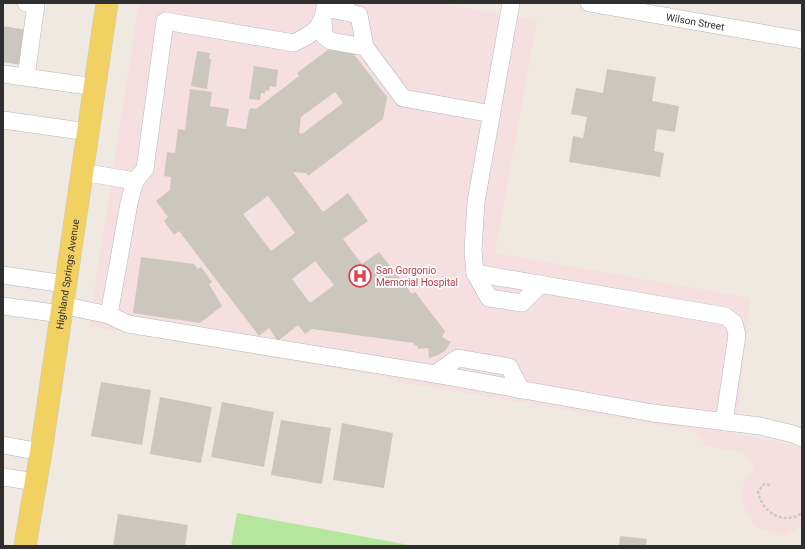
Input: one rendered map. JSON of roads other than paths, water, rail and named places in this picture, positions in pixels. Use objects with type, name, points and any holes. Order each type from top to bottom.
[{"type":"main road","name":"Highland Springs Avenue","points":[[25,546],[41,452],[107,3]]},
{"type":"street","points":[[511,3],[476,202],[473,250],[475,273],[489,298],[522,303],[541,284]]},
{"type":"street","name":"Wilson Street","points":[[589,3],[802,40]]},
{"type":"street","points":[[26,78],[33,4]]},
{"type":"street","points":[[365,46],[331,41],[324,36],[323,19],[325,8],[345,7],[359,15],[365,46],[403,98],[492,114]]},
{"type":"street","points":[[109,315],[121,242],[134,181],[145,169],[165,21],[294,43],[312,34],[323,19]]},
{"type":"street","points":[[3,74],[94,88]]},
{"type":"street","points":[[3,120],[88,132]]},
{"type":"street","points":[[82,172],[134,181]]},
{"type":"street","points":[[475,273],[725,316],[734,322],[737,335],[724,422]]},
{"type":"street","points":[[3,275],[63,301],[109,315],[128,324],[435,374],[653,413],[760,426],[802,438]]},
{"type":"street","points":[[3,310],[3,306],[63,301]]},
{"type":"street","points":[[3,445],[41,452]]},
{"type":"street","points":[[3,477],[36,482]]},
{"type":"place","name":"San Gorgonio Memorial Hospital","points":[[360,276]]}]
